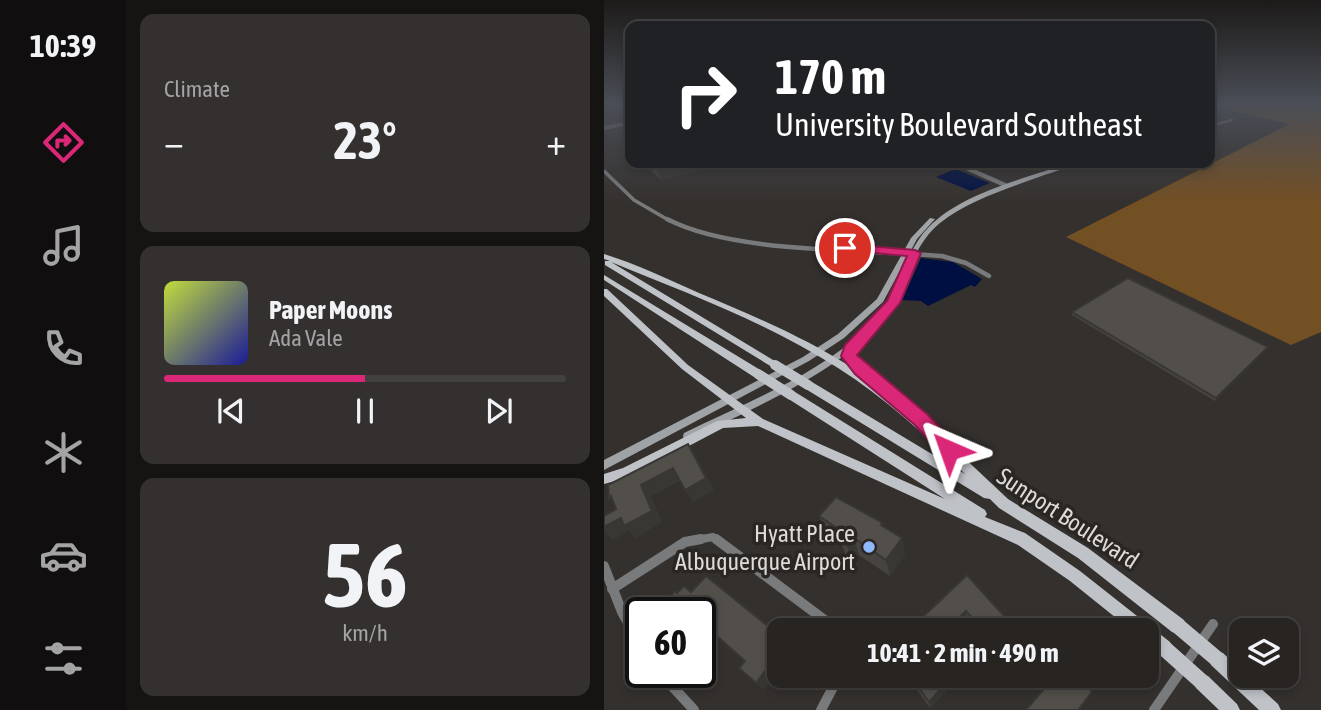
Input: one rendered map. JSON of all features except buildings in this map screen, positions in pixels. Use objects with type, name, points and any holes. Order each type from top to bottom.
[{"type":"main road","points":[[1004,504],[921,420],[852,361],[849,352],[893,303],[918,233],[936,216],[1050,168]]},
{"type":"main road","points":[[1008,186],[1059,168]]},
{"type":"main road","points":[[604,465],[818,352],[875,306],[911,253]]},
{"type":"main road","points":[[604,258],[818,352],[934,436]]},
{"type":"main road","name":"Sunport Boulevard","points":[[604,258],[1092,559],[1178,626],[1272,710]]},
{"type":"main road","name":"Sunport Boulevard","points":[[604,277],[1023,540],[1128,618]]},
{"type":"main road","points":[[604,291],[685,367],[759,422],[1023,540]]},
{"type":"main road","points":[[604,479],[831,360],[859,340]]},
{"type":"main road","points":[[604,479],[626,473],[721,424],[759,422]]},
{"type":"main road","name":"Sunport Boulevard","points":[[1159,644],[1231,710]]},
{"type":"street","points":[[967,168],[1008,186]]},
{"type":"street","points":[[604,171],[619,191],[657,217],[694,231],[738,239],[955,259],[989,276]]},
{"type":"street","points":[[612,589],[685,542],[713,537],[822,618]]},
{"type":"street","points":[[604,566],[625,615]]},
{"type":"street","points":[[1154,710],[1213,624]]},
{"type":"street","points":[[674,688],[694,710]]},
{"type":"street","points":[[822,710],[833,688]]},
{"type":"shaded area","points":[[1264,137],[1321,137],[1321,332],[1291,345],[1066,237],[1203,168],[1215,168],[1215,162]]},
{"type":"shaded area","points":[[955,169],[990,183],[971,191],[936,177]]},
{"type":"shaded area","points":[[921,258],[953,262],[982,279],[975,287],[971,285],[928,306],[921,301],[902,300]]},
{"type":"place","name":"Hyatt Place Albuquerque Airport","points":[[869,547]]},
{"type":"route","points":[[845,248],[915,253],[893,303],[875,326],[851,349],[849,356],[860,370],[921,420],[949,450]]}]
